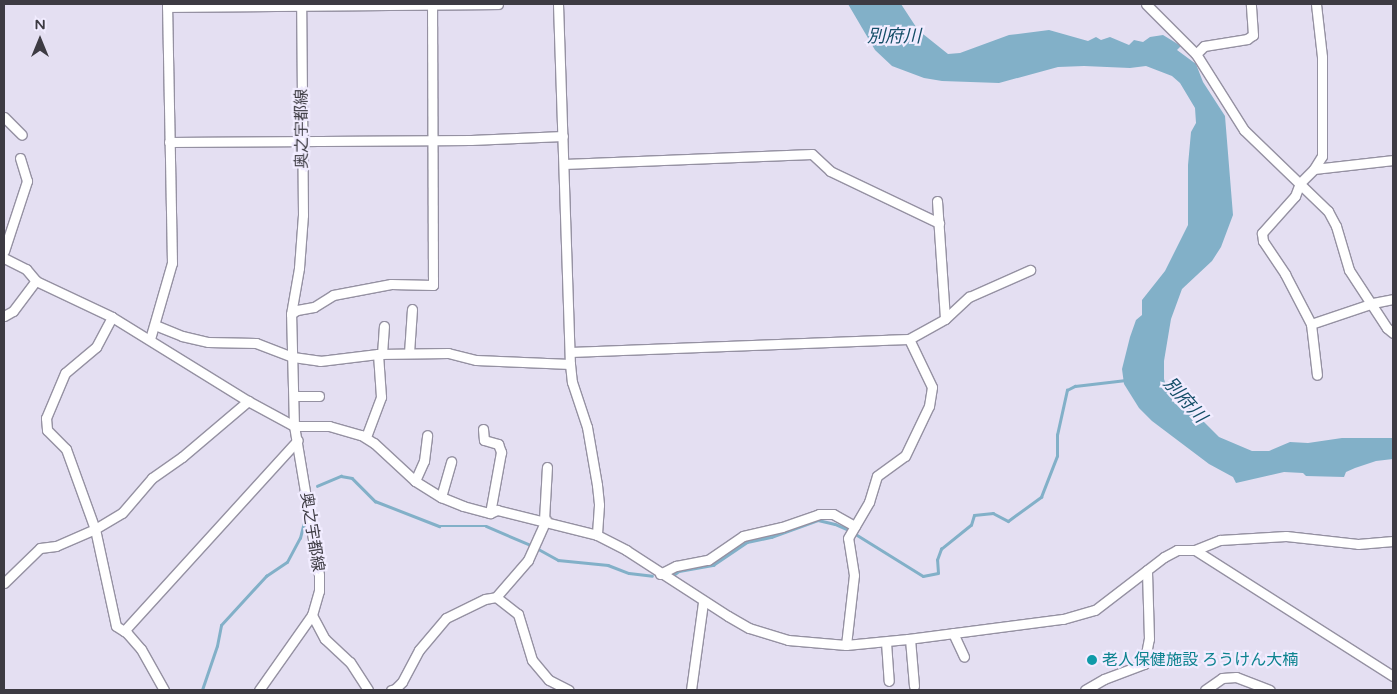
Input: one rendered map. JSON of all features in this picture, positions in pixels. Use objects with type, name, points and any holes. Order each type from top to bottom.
[{"type":"street","points":[[150,339],[172,263],[167,6],[498,4]]},
{"type":"street","points":[[558,4],[570,364],[572,382],[587,428],[598,485],[597,534]]},
{"type":"street","points":[[1146,4],[1196,54],[1244,130],[1328,211],[1336,226],[1349,270],[1373,303],[1387,328],[1393,333]]},
{"type":"street","points":[[1196,54],[1204,46],[1247,39],[1253,35],[1251,4]]},
{"type":"street","points":[[1316,4],[1322,57],[1322,156],[1314,170],[1300,183],[1295,196],[1262,233],[1264,242],[1285,274],[1311,324],[1317,375]]},
{"type":"street","name":"奥之宇都線","points":[[258,690],[312,615],[319,591],[319,575],[298,440],[294,426],[295,396],[291,314],[302,232],[301,5]]},
{"type":"street","points":[[291,314],[297,310],[314,307],[333,295],[391,284],[433,285],[432,5]]},
{"type":"street","points":[[4,117],[22,135]]},
{"type":"street","points":[[170,142],[302,142],[563,136]]},
{"type":"street","points":[[564,164],[812,154],[830,171],[939,224]]},
{"type":"street","points":[[4,251],[27,182],[20,158]]},
{"type":"street","points":[[1314,170],[1393,160]]},
{"type":"street","points":[[937,201],[945,319]]},
{"type":"street","points":[[4,258],[26,269],[36,281],[112,317],[248,401],[294,426],[329,426],[349,430],[366,437],[416,481],[441,497],[490,513],[497,510],[597,534],[626,550],[703,602],[748,628],[806,644],[846,645],[886,642],[1063,619],[1095,610],[1164,556],[1177,550],[1195,550],[1220,540],[1301,536],[1358,544],[1393,541]]},
{"type":"street","points":[[570,352],[909,339],[945,319],[969,297],[1030,270]]},
{"type":"street","points":[[4,316],[13,311],[36,281]]},
{"type":"street","points":[[1311,324],[1373,303],[1393,299]]},
{"type":"street","points":[[409,353],[412,309]]},
{"type":"street","points":[[112,317],[96,347],[65,373],[46,418],[47,430],[66,449],[95,529],[116,626],[124,631],[141,649],[164,690]]},
{"type":"street","points":[[155,325],[182,336],[208,342],[256,343],[293,357],[320,361],[380,354],[448,353],[476,360],[570,364]]},
{"type":"street","points":[[366,437],[381,397],[380,354],[384,326]]},
{"type":"street","points":[[846,645],[854,575],[848,538],[869,502],[877,476],[905,456],[929,406],[932,387],[909,339]]},
{"type":"street","points":[[295,396],[319,396]]},
{"type":"street","points":[[4,583],[40,548],[56,546],[95,529],[122,513],[152,478],[182,457],[248,401]]},
{"type":"street","points":[[482,429],[484,440],[498,444],[501,452],[490,513]]},
{"type":"street","points":[[416,481],[424,461],[427,435]]},
{"type":"street","points":[[124,631],[298,440]]},
{"type":"street","points":[[441,497],[451,461]]},
{"type":"street","points":[[391,690],[395,689],[402,682],[419,650],[446,618],[496,597],[528,560],[545,520],[547,467]]},
{"type":"street","points":[[660,574],[676,566],[708,560],[743,536],[782,527],[819,514],[833,514],[854,528]]},
{"type":"street","points":[[1195,550],[1393,676]]},
{"type":"street","points":[[1085,690],[1104,679],[1144,664],[1149,638],[1146,570]]},
{"type":"street","points":[[496,597],[518,614],[532,660],[549,680],[569,690]]},
{"type":"street","points":[[690,690],[703,602]]},
{"type":"street","points":[[312,615],[325,639],[350,662],[368,690]]},
{"type":"street","points":[[953,633],[964,657]]},
{"type":"street","points":[[910,639],[914,686]]},
{"type":"street","points":[[886,642],[889,681]]},
{"type":"street","points":[[1205,690],[1222,678],[1236,677],[1270,690]]},
{"type":"water","name":"別府川","points":[[848,4],[901,4],[918,30],[948,54],[960,53],[1009,35],[1049,30],[1088,41],[1096,37],[1101,40],[1110,37],[1129,45],[1134,40],[1143,42],[1150,37],[1163,35],[1181,46],[1177,50],[1196,64],[1203,82],[1225,116],[1233,215],[1221,247],[1212,261],[1182,289],[1171,319],[1164,361],[1164,379],[1169,395],[1175,404],[1189,407],[1219,437],[1252,451],[1269,451],[1290,442],[1308,443],[1342,438],[1393,438],[1393,459],[1376,461],[1355,468],[1346,472],[1344,477],[1306,476],[1303,473],[1284,472],[1236,483],[1233,477],[1209,464],[1152,421],[1139,408],[1124,384],[1122,369],[1136,320],[1142,315],[1142,300],[1165,271],[1188,225],[1188,165],[1191,132],[1196,123],[1195,108],[1180,83],[1172,76],[1146,66],[1130,68],[1084,66],[1058,67],[999,83],[942,81],[924,78],[892,66],[875,50]]},
{"type":"waterway","points":[[854,533],[923,576],[938,573],[937,560],[941,549],[971,525],[974,515],[993,513],[1008,521],[1041,497],[1057,456],[1057,435],[1067,390],[1075,386],[1126,380]]},
{"type":"waterway","points":[[317,486],[341,476],[352,478],[375,501],[439,526],[486,526],[533,546],[558,560],[608,565],[629,573],[652,576]]},
{"type":"waterway","points":[[202,690],[217,646],[221,625],[266,576],[287,562],[300,538],[305,518]]},
{"type":"waterway","points":[[672,576],[679,571],[713,565],[747,542],[771,537],[818,520],[849,530]]},
{"type":"place","name":"老人保健施設 ろうけん大楠","points":[[1092,660]]}]
